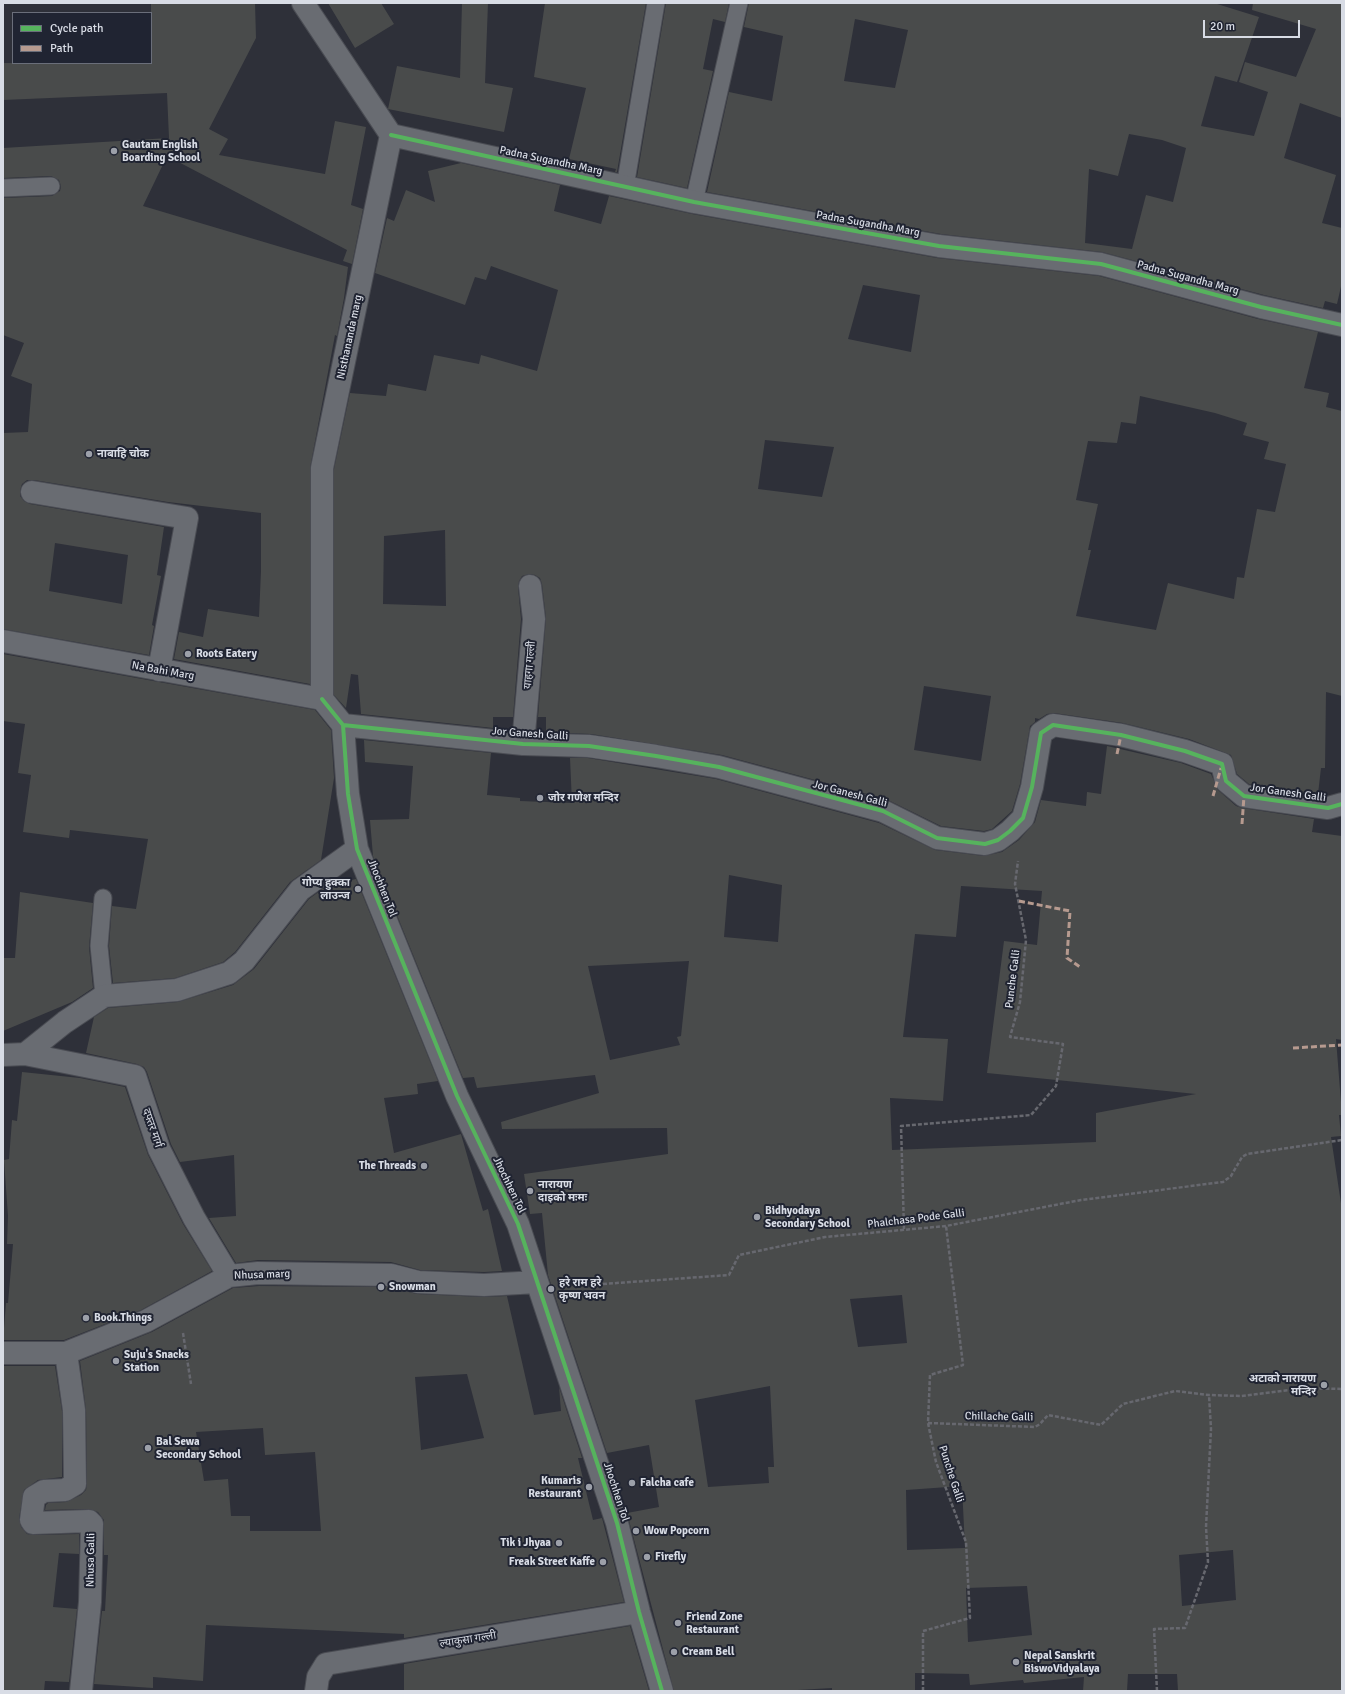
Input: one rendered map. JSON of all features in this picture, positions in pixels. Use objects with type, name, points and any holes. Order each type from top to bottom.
[{"type":"street","points":[[303,3],[392,135]]},
{"type":"street","name":"Padna Sugandha Marg","points":[[392,135],[694,202],[939,246],[1101,264],[1261,307],[1342,325]]},
{"type":"street","name":"Nisthananda marg","points":[[322,699],[322,468],[392,135]]},
{"type":"street","points":[[32,492],[187,518],[159,670]]},
{"type":"street","name":"याहगा गल्ली","points":[[524,744],[534,619],[530,586]]},
{"type":"street","name":"Na Bahi Marg","points":[[3,641],[322,699]]},
{"type":"street","points":[[322,699],[343,725]]},
{"type":"street","name":"Jor Ganesh Galli","points":[[343,725],[524,744],[589,746],[719,767],[883,811],[938,838],[985,844],[998,840],[1023,818],[1032,787],[1041,733],[1053,725],[1121,736],[1185,751],[1222,764],[1226,781],[1244,796],[1328,808],[1342,804]]},
{"type":"street","name":"Jhochhen Tol","points":[[343,725],[348,794],[357,849],[457,1096],[518,1224],[617,1523],[662,1691]]},
{"type":"street","points":[[3,1055],[25,1054],[66,1022],[104,996],[177,990],[229,973],[244,961],[300,890],[357,849]]},
{"type":"street","name":"दफ्तर मार्ग","points":[[25,1054],[135,1076],[159,1149],[194,1218],[229,1276]]},
{"type":"street","name":"Nhusa marg","points":[[3,1353],[66,1353],[146,1321],[229,1276],[258,1273],[390,1275],[418,1282],[484,1285],[537,1282]]},
{"type":"street","name":"Nhusa Galli","points":[[66,1353],[74,1410],[75,1484],[65,1490],[44,1492],[34,1497],[31,1520],[33,1523],[89,1521],[92,1524],[90,1602],[81,1691]]},
{"type":"street","name":"ल्याकुसा गल्ली","points":[[316,1691],[318,1677],[326,1664],[640,1612]]},
{"type":"lane","points":[[625,187],[656,3]]},
{"type":"lane","points":[[694,202],[739,3]]},
{"type":"lane","points":[[3,188],[51,186]]},
{"type":"lane","points":[[103,898],[99,946],[104,996]]},
{"type":"path","points":[[178,1303],[191,1384]]},
{"type":"path","points":[[1157,1691],[1154,1629],[1185,1628],[1208,1562],[1206,1527],[1211,1428],[1209,1395]]},
{"type":"building","points":[[151,3],[255,3],[256,38],[209,129],[228,139],[219,155],[325,174],[335,121],[366,127],[351,205],[363,209],[352,264],[343,261],[347,250],[167,156],[143,206],[348,267],[337,336],[335,335],[310,468],[310,684],[174,659],[179,632],[203,637],[208,609],[259,617],[261,513],[168,502],[27,480],[22,484],[20,496],[24,501],[30,504],[164,527],[157,575],[161,576],[152,625],[154,626],[149,655],[3,629],[3,433],[28,432],[32,384],[11,376],[24,343],[3,335],[3,198],[52,196],[60,191],[61,186],[59,180],[51,176],[3,178],[3,148],[169,138],[167,93],[3,100],[3,63],[152,64]],"holes":[[[55,543],[128,555],[122,604],[49,591]]]},
{"type":"building","points":[[328,3],[381,3],[394,24],[355,48]]},
{"type":"building","points":[[462,3],[488,3],[485,83],[513,88],[504,132],[388,109],[397,66],[460,78]]},
{"type":"building","points":[[545,3],[646,3],[617,172],[615,172],[616,169],[569,159],[586,88],[534,77]]},
{"type":"building","points":[[666,3],[729,3],[725,22],[713,19],[703,69],[713,71],[687,188],[637,177]]},
{"type":"building","points":[[749,3],[1214,3],[1259,17],[1237,82],[1215,76],[1201,126],[1254,136],[1268,92],[1239,82],[1245,62],[1296,77],[1316,29],[1252,10],[1253,3],[1342,3],[1342,118],[1300,103],[1284,158],[1336,175],[1322,223],[1342,228],[1342,282],[1337,304],[1325,301],[1323,308],[1264,295],[1102,252],[941,234],[707,192],[729,92],[772,101],[783,36],[744,27]],"holes":[[[855,19],[908,30],[895,88],[844,81]],[[1129,134],[1162,140],[1186,148],[1173,202],[1146,195],[1132,249],[1085,243],[1089,169],[1118,176]]]},
{"type":"building","points":[[461,163],[560,185],[554,211],[601,224],[609,196],[692,214],[937,258],[1099,276],[1258,319],[1318,332],[1304,388],[1329,393],[1326,407],[1342,411],[1342,696],[1326,692],[1325,768],[1321,768],[1318,794],[1249,784],[1237,774],[1231,755],[1189,739],[1123,723],[1054,713],[1047,714],[1039,719],[1035,718],[1035,722],[1030,726],[1020,784],[1012,811],[992,829],[984,831],[941,826],[886,799],[722,755],[591,734],[546,732],[546,717],[538,717],[546,618],[540,578],[529,574],[522,576],[518,587],[521,619],[513,717],[493,717],[493,728],[361,714],[358,675],[351,674],[346,708],[334,695],[334,469],[350,393],[386,396],[388,384],[426,391],[434,355],[479,364],[481,355],[537,371],[558,290],[491,266],[486,280],[475,277],[465,305],[375,273],[387,218],[394,221],[406,190],[435,202],[428,171]],"holes":[[[863,285],[920,295],[911,352],[848,339]],[[1140,396],[1215,413],[1247,423],[1243,435],[1269,442],[1264,459],[1286,464],[1275,512],[1257,509],[1244,578],[1237,577],[1234,599],[1168,583],[1156,630],[1076,616],[1091,550],[1088,550],[1098,504],[1076,500],[1088,441],[1117,443],[1121,422],[1136,424]],[[765,440],[834,447],[822,497],[758,489]],[[445,530],[446,606],[383,604],[384,536]],[[924,686],[991,696],[981,761],[914,750]]]},
{"type":"building","points":[[3,654],[315,710],[331,730],[334,778],[321,860],[290,882],[235,952],[223,962],[175,978],[113,983],[109,946],[112,906],[136,909],[148,839],[70,830],[69,838],[23,832],[31,775],[18,773],[25,724],[3,721]]},
{"type":"building","points":[[364,740],[491,753],[487,795],[520,798],[520,801],[572,803],[570,758],[588,758],[716,779],[879,823],[935,850],[984,856],[1002,852],[1019,840],[1035,822],[1041,800],[1086,806],[1087,792],[1101,794],[1107,746],[1181,763],[1211,774],[1218,790],[1236,806],[1314,819],[1312,832],[1342,836],[1342,1040],[1336,1039],[1342,1115],[1339,1115],[1341,1136],[1331,1137],[1342,1210],[1342,1691],[1178,1691],[1177,1674],[1128,1674],[1127,1691],[1083,1691],[1084,1677],[1024,1683],[1023,1680],[970,1685],[969,1674],[915,1673],[915,1690],[832,1691],[832,1688],[781,1691],[674,1691],[627,1513],[659,1507],[649,1445],[607,1453],[548,1275],[542,1213],[530,1214],[524,1174],[668,1154],[667,1128],[502,1129],[501,1122],[599,1093],[595,1075],[477,1088],[474,1077],[463,1078],[373,856],[370,820],[409,819],[413,766],[365,762]],"holes":[[[729,875],[782,885],[778,942],[724,937]],[[961,886],[1042,891],[1037,945],[1004,941],[987,1073],[1196,1094],[1096,1113],[1096,1142],[892,1150],[890,1098],[943,1101],[948,1039],[903,1037],[915,934],[956,937]],[[689,961],[681,1036],[677,1037],[680,1045],[610,1060],[588,966]],[[902,1295],[907,1343],[858,1347],[850,1299]],[[770,1386],[774,1467],[768,1467],[769,1483],[708,1487],[695,1400]],[[962,1486],[965,1548],[907,1550],[906,1490]],[[1233,1550],[1236,1600],[1182,1606],[1179,1555]],[[1027,1586],[1032,1635],[968,1642],[966,1588]]]},
{"type":"building","points":[[356,879],[438,1081],[417,1084],[418,1094],[384,1098],[394,1153],[461,1134],[483,1211],[488,1209],[502,1271],[484,1272],[420,1270],[391,1262],[258,1260],[236,1263],[209,1218],[236,1216],[234,1155],[180,1162],[171,1144],[144,1067],[137,1064],[86,1053],[94,1017],[108,1008],[178,1002],[233,985],[254,969],[309,899],[328,885]]},
{"type":"building","points":[[20,892],[93,903],[89,947],[93,988],[72,1002],[3,1031],[3,958],[15,958]]},
{"type":"building","points":[[22,1072],[80,1078],[125,1087],[148,1155],[183,1224],[212,1271],[141,1310],[64,1340],[3,1340],[13,1244],[7,1244],[8,1216],[4,1160],[9,1159],[12,1120],[17,1121]]},
{"type":"building","points":[[259,1286],[389,1287],[417,1294],[483,1297],[507,1296],[534,1415],[561,1411],[559,1387],[582,1458],[578,1458],[593,1520],[602,1518],[624,1602],[404,1638],[404,1634],[206,1625],[203,1681],[153,1677],[153,1688],[94,1684],[102,1611],[105,1611],[108,1555],[104,1555],[104,1520],[98,1512],[89,1509],[45,1510],[48,1503],[66,1502],[81,1495],[86,1490],[86,1410],[80,1361],[152,1332],[233,1288]],"holes":[[[467,1374],[484,1438],[421,1450],[415,1377]],[[263,1428],[265,1455],[315,1452],[321,1531],[250,1531],[250,1516],[231,1516],[228,1479],[204,1481],[196,1432]]]},
{"type":"building","points":[[3,1366],[55,1366],[62,1411],[62,1477],[38,1480],[24,1490],[19,1518],[21,1527],[27,1534],[33,1535],[79,1534],[79,1554],[59,1553],[53,1607],[77,1609],[69,1682],[45,1681],[44,1691],[3,1691]]},
{"type":"building","points":[[630,1626],[649,1691],[404,1691],[404,1664]]},
{"type":"marked path","points":[[1117,754],[1121,735]]},
{"type":"marked path","points":[[1213,796],[1221,768]]},
{"type":"marked path","points":[[1242,824],[1244,796]]},
{"type":"marked path","points":[[1019,901],[1070,911],[1067,958],[1080,967]]},
{"type":"marked path","points":[[1293,1048],[1342,1045]]},
{"type":"cycle path","points":[[391,135],[694,202],[939,246],[1101,264],[1261,307],[1342,325]]},
{"type":"cycle path","points":[[322,699],[343,725],[348,794],[357,849],[457,1096],[518,1224],[617,1523],[639,1612],[662,1691]]},
{"type":"cycle path","points":[[343,725],[523,744],[589,746],[719,767],[883,811],[937,838],[985,844],[998,840],[1023,818],[1032,787],[1041,733],[1053,725],[1121,735],[1185,751],[1222,764],[1226,781],[1244,796],[1328,808],[1342,804]]},
{"type":"place","name":"Gautam English Boarding School","points":[[114,151]]},
{"type":"place","name":"नाबाहि चोक","points":[[89,454]]},
{"type":"place","name":"Roots Eatery","points":[[188,654]]},
{"type":"place","name":"जोर गणेश मन्दिर","points":[[540,798]]},
{"type":"place","name":"गोप्य हुक्का लाउन्ज","points":[[358,889]]},
{"type":"place","name":"The Threads","points":[[424,1166]]},
{"type":"place","name":"नारायण दाइको मःमः","points":[[530,1191]]},
{"type":"place","name":"Bidhyodaya Secondary School","points":[[757,1217]]},
{"type":"place","name":"Snowman","points":[[381,1287]]},
{"type":"place","name":"हरे राम हरे कृष्ण भवन","points":[[551,1289]]},
{"type":"place","name":"Book.Things","points":[[86,1318]]},
{"type":"place","name":"Suju's Snacks Station","points":[[116,1361]]},
{"type":"place","name":"अटाको नारायण मन्दिर","points":[[1324,1385]]},
{"type":"place","name":"Bal Sewa Secondary School","points":[[148,1448]]},
{"type":"place","name":"Falcha cafe","points":[[632,1483]]},
{"type":"place","name":"Kumaris Restaurant","points":[[589,1487]]},
{"type":"place","name":"Wow Popcorn","points":[[636,1531]]},
{"type":"place","name":"Tik i Jhyaa","points":[[559,1543]]},
{"type":"place","name":"Firefly","points":[[647,1557]]},
{"type":"place","name":"Freak Street Kaffe","points":[[603,1562]]},
{"type":"place","name":"Friend Zone Restaurant","points":[[678,1623]]},
{"type":"place","name":"Cream Bell","points":[[674,1652]]},
{"type":"place","name":"Nepal Sanskrit BiswoVidyalaya","points":[[1016,1662]]}]
